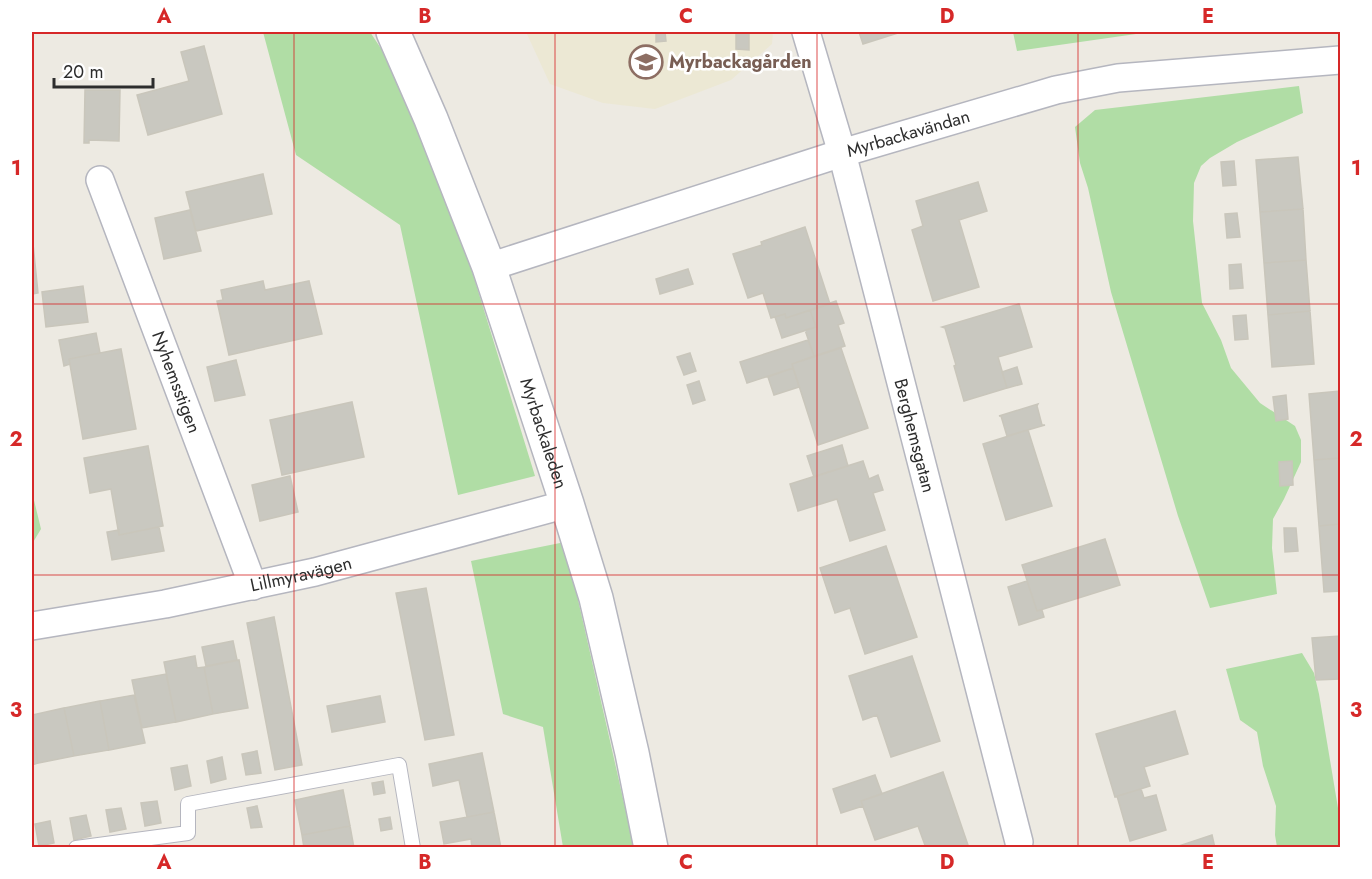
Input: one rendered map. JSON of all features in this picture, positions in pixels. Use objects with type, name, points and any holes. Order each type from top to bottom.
[{"type":"street","name":"Myrbackaleden","points":[[393,32],[431,119],[489,267],[567,504],[596,598],[633,753],[651,848]]},
{"type":"street","name":"Berghemsgatan","points":[[806,32],[842,153],[1019,842]]},
{"type":"street","name":"Myrbackavändan","points":[[489,267],[842,153],[1056,90],[1118,78],[1341,60]]},
{"type":"street","name":"Nyhemsstigen","points":[[100,180],[253,586]]},
{"type":"street","name":"Lillmyravägen","points":[[32,626],[165,604],[315,572],[567,504]]},
{"type":"lane","points":[[76,848],[188,833],[188,804],[399,765],[413,848]]},
{"type":"shaded area","name":"Myrbackagården","points":[[526,32],[773,32],[772,44],[731,80],[655,109],[603,103],[550,84]]},
{"type":"green space","points":[[263,32],[370,32],[396,71],[468,258],[535,476],[458,495],[400,225],[296,155]]},
{"type":"green space","points":[[1013,32],[1150,32],[1017,51]]},
{"type":"green space","points":[[1299,86],[1303,113],[1237,142],[1210,158],[1201,166],[1194,183],[1193,221],[1202,303],[1221,340],[1231,368],[1260,403],[1295,426],[1301,440],[1301,462],[1273,519],[1272,548],[1277,594],[1210,608],[1178,516],[1111,292],[1088,188],[1080,163],[1075,127],[1095,110]]},
{"type":"green space","points":[[32,492],[41,529],[32,544]]},
{"type":"green space","points":[[565,542],[634,847],[563,847],[543,727],[503,714],[471,561]]},
{"type":"green space","points":[[1302,653],[1314,673],[1319,694],[1340,820],[1340,847],[1277,847],[1276,806],[1263,766],[1257,732],[1240,720],[1226,669]]},
{"type":"building","points":[[656,32],[665,32],[666,41],[656,42]]},
{"type":"building","points":[[736,32],[749,32],[749,50],[736,49]]},
{"type":"building","points":[[859,32],[901,32],[863,44]]},
{"type":"building","points":[[204,46],[222,114],[148,135],[137,95],[189,81],[181,52]]},
{"type":"building","points":[[85,90],[120,90],[119,141],[89,140],[89,143],[84,143]]},
{"type":"building","points":[[1298,157],[1303,209],[1260,212],[1256,160]]},
{"type":"building","points":[[1234,161],[1236,185],[1223,186],[1221,162]]},
{"type":"building","points":[[263,174],[272,214],[196,231],[186,192]]},
{"type":"building","points":[[978,182],[987,211],[959,220],[979,287],[933,301],[912,230],[923,226],[916,201]]},
{"type":"building","points":[[1303,209],[1306,260],[1264,263],[1260,212]]},
{"type":"building","points":[[190,210],[201,251],[164,259],[155,218]]},
{"type":"building","points":[[1237,213],[1240,237],[1227,238],[1225,214]]},
{"type":"building","points":[[805,227],[830,304],[786,318],[785,314],[771,318],[763,293],[748,298],[733,254]]},
{"type":"building","points":[[32,244],[38,293],[32,294]]},
{"type":"building","points":[[1306,260],[1310,311],[1268,315],[1264,263]]},
{"type":"building","points":[[1241,264],[1243,288],[1230,289],[1229,265]]},
{"type":"building","points":[[688,269],[693,284],[660,294],[656,279]]},
{"type":"building","points":[[263,281],[265,290],[309,281],[322,334],[229,355],[217,301],[223,300],[221,290]]},
{"type":"building","points":[[83,286],[88,322],[46,327],[42,292]]},
{"type":"building","points":[[836,301],[844,323],[838,325],[845,346],[814,356],[805,330],[816,327],[810,310]]},
{"type":"building","points":[[1019,304],[1032,347],[998,357],[1007,388],[964,401],[945,328],[942,327]]},
{"type":"building","points":[[810,310],[816,327],[782,338],[775,317],[785,314],[786,318]]},
{"type":"building","points":[[1310,311],[1314,364],[1272,367],[1268,315]]},
{"type":"building","points":[[1246,315],[1248,339],[1235,340],[1233,316]]},
{"type":"building","points":[[96,333],[100,353],[69,359],[70,364],[64,366],[59,340]]},
{"type":"building","points":[[808,340],[814,356],[792,364],[793,368],[747,383],[740,362]]},
{"type":"building","points":[[841,348],[868,428],[818,445],[792,364]]},
{"type":"building","points":[[121,349],[136,429],[83,439],[69,359]]},
{"type":"building","points":[[690,353],[696,371],[684,375],[677,357]]},
{"type":"building","points":[[236,360],[245,395],[215,401],[207,367]]},
{"type":"building","points":[[1017,367],[1022,384],[1007,388],[1002,372]]},
{"type":"building","points":[[793,368],[799,387],[774,395],[768,377]]},
{"type":"building","points":[[699,381],[705,400],[693,404],[687,385]]},
{"type":"building","points":[[1340,391],[1340,458],[1314,460],[1309,394]]},
{"type":"building","points":[[1286,395],[1288,419],[1276,421],[1273,397]]},
{"type":"building","points":[[352,402],[364,457],[282,475],[270,420]]},
{"type":"building","points":[[1038,404],[1042,425],[1045,425],[1007,436],[1001,416],[999,416]]},
{"type":"building","points":[[1028,430],[1052,506],[1006,520],[983,444]]},
{"type":"building","points":[[842,445],[848,466],[814,477],[807,456]]},
{"type":"building","points":[[148,446],[163,526],[119,535],[111,489],[90,493],[84,458]]},
{"type":"building","points":[[1340,458],[1340,524],[1319,526],[1314,460]]},
{"type":"building","points":[[863,461],[869,479],[878,475],[883,490],[873,493],[885,530],[850,541],[837,499],[798,511],[790,484]]},
{"type":"building","points":[[1292,461],[1293,485],[1280,486],[1279,462]]},
{"type":"building","points":[[290,476],[298,512],[260,521],[252,485]]},
{"type":"building","points":[[1340,524],[1340,591],[1324,592],[1319,526]]},
{"type":"building","points":[[159,527],[164,551],[112,560],[107,532],[119,530],[119,535]]},
{"type":"building","points":[[1284,528],[1296,528],[1298,551],[1285,552]]},
{"type":"building","points":[[1105,539],[1120,585],[1037,611],[1022,565]]},
{"type":"building","points":[[886,546],[917,637],[865,654],[850,608],[835,613],[820,568]]},
{"type":"building","points":[[1027,581],[1037,611],[1042,610],[1044,617],[1019,625],[1008,587]]},
{"type":"building","points":[[426,588],[454,735],[425,740],[396,593]]},
{"type":"building","points":[[274,617],[302,765],[275,770],[247,623]]},
{"type":"building","points":[[1340,636],[1340,679],[1316,680],[1312,638]]},
{"type":"building","points":[[233,641],[237,660],[206,666],[202,647]]},
{"type":"building","points":[[195,656],[197,668],[204,667],[213,714],[176,722],[164,662]]},
{"type":"building","points":[[912,656],[940,741],[891,757],[877,715],[863,720],[849,676]]},
{"type":"building","points":[[239,660],[248,708],[213,714],[204,667]]},
{"type":"building","points":[[166,674],[176,722],[142,728],[132,680]]},
{"type":"building","points":[[134,695],[145,743],[109,750],[100,701]]},
{"type":"building","points":[[380,696],[385,722],[332,732],[327,706]]},
{"type":"building","points":[[100,701],[109,750],[74,756],[64,708]]},
{"type":"building","points":[[64,708],[74,756],[38,763],[32,715]]},
{"type":"building","points":[[1175,711],[1188,754],[1144,767],[1150,786],[1115,797],[1096,734]]},
{"type":"building","points":[[32,728],[38,763],[32,765]]},
{"type":"building","points":[[257,751],[261,773],[246,775],[242,754]]},
{"type":"building","points":[[482,753],[494,812],[467,817],[459,780],[433,786],[429,764]]},
{"type":"building","points":[[222,757],[226,779],[211,783],[207,761]]},
{"type":"building","points":[[187,765],[191,786],[175,790],[171,768]]},
{"type":"building","points":[[943,772],[969,848],[926,848],[918,826],[875,840],[861,801]]},
{"type":"building","points":[[875,775],[882,794],[861,801],[863,806],[841,813],[833,789]]},
{"type":"building","points":[[383,781],[385,793],[374,795],[372,783]]},
{"type":"building","points":[[1141,789],[1144,798],[1156,795],[1166,830],[1130,841],[1117,796]]},
{"type":"building","points":[[343,790],[350,826],[302,835],[295,800]]},
{"type":"building","points":[[157,801],[161,823],[145,826],[141,803]]},
{"type":"building","points":[[257,806],[262,827],[251,828],[247,808]]},
{"type":"building","points":[[121,808],[126,829],[110,832],[106,810]]},
{"type":"building","points":[[494,812],[501,848],[472,848],[471,839],[444,844],[440,822]]},
{"type":"building","points":[[86,815],[91,836],[74,840],[70,818]]},
{"type":"building","points":[[390,817],[392,829],[381,831],[379,819]]},
{"type":"building","points":[[50,821],[54,843],[39,846],[35,824]]},
{"type":"building","points":[[350,826],[354,848],[304,848],[302,835]]},
{"type":"building","points":[[1212,835],[1215,848],[1173,848]]},
{"type":"place","name":"Myrbackagården","points":[[646,62]]}]
